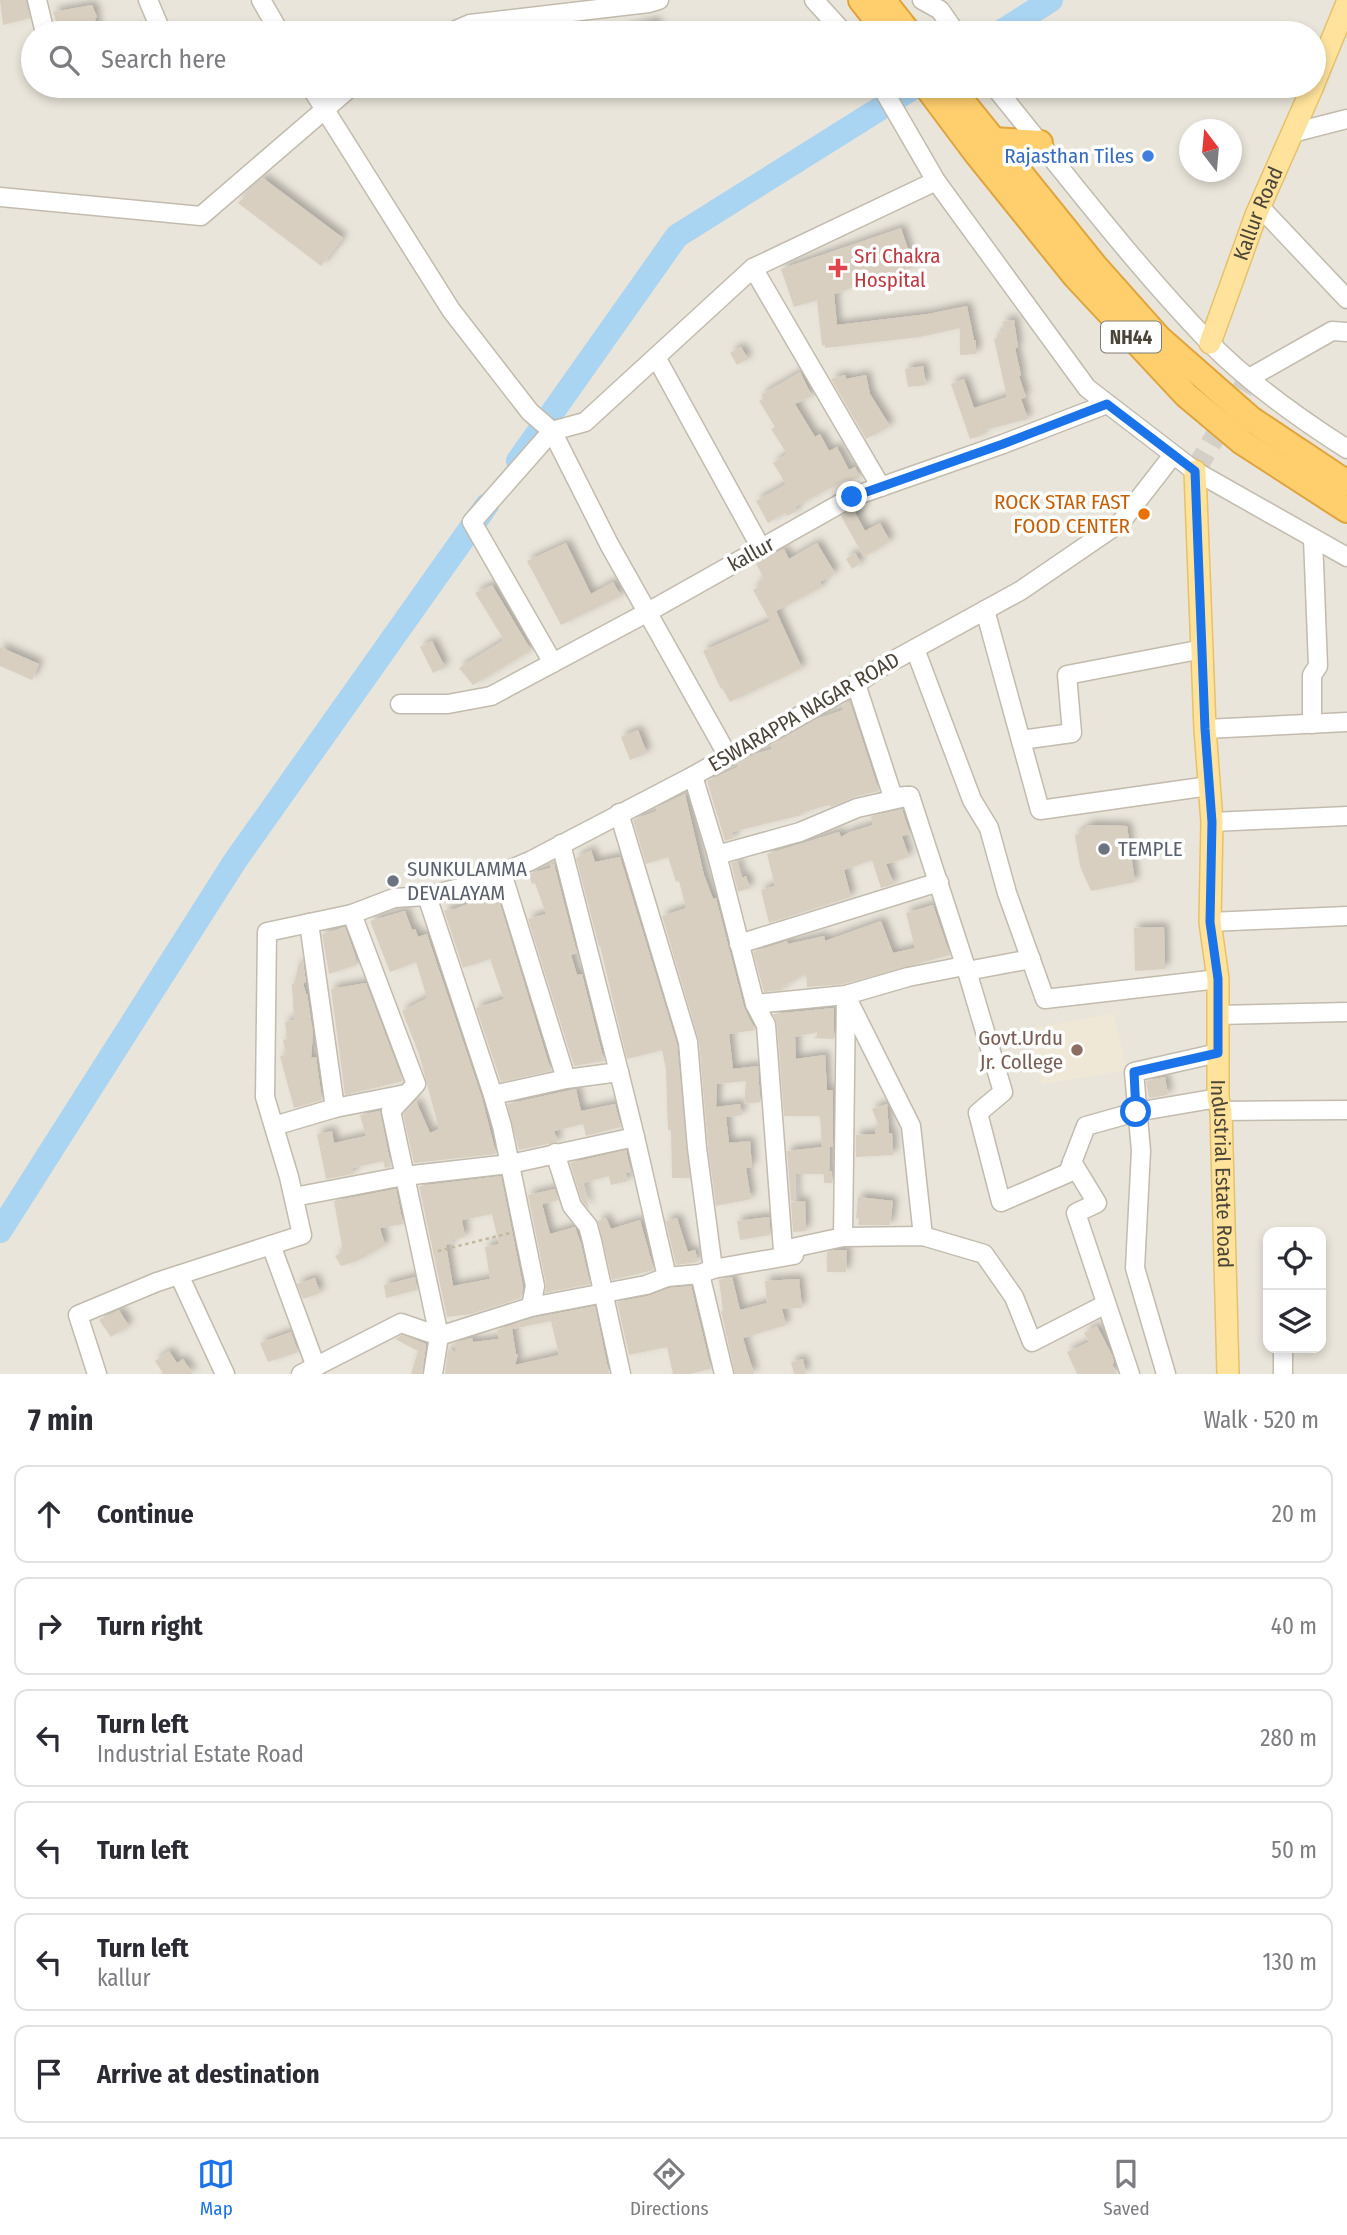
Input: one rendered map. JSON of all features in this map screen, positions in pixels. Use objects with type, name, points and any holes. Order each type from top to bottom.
[{"type":"highway","points":[[861,0],[885,17]]},
{"type":"highway","name":"NH44","points":[[940,98],[993,140],[1095,266],[1159,338],[1251,419],[1347,483]]},
{"type":"highway","name":"NH44","points":[[955,98],[961,115],[1076,276],[1186,395],[1242,442],[1347,510]]},
{"type":"highway","points":[[993,140],[1040,143]]},
{"type":"main road","name":"Kallur Road","points":[[1326,53],[1347,3]]},
{"type":"main road","name":"Kallur Road","points":[[1210,343],[1260,207],[1307,98]]},
{"type":"main road","name":"Industrial Estate Road","points":[[1195,471],[1205,729],[1212,822],[1210,922],[1218,979],[1219,1105],[1228,1374]]},
{"type":"street","points":[[37,0],[42,21]]},
{"type":"street","points":[[148,0],[157,21]]},
{"type":"street","points":[[261,0],[273,21]]},
{"type":"street","points":[[497,21],[649,4],[659,0]]},
{"type":"street","points":[[814,0],[833,21]]},
{"type":"street","points":[[922,0],[940,10],[948,21]]},
{"type":"street","points":[[317,98],[451,310],[530,412],[552,431],[609,544],[728,756]]},
{"type":"street","points":[[0,197],[201,216],[337,98]]},
{"type":"street","points":[[887,98],[936,181],[1087,388],[1195,471],[1347,557]]},
{"type":"street","points":[[1004,98],[1105,223],[1210,343],[1249,379],[1347,449]]},
{"type":"street","points":[[1292,134],[1347,119]]},
{"type":"street","points":[[553,663],[472,522],[552,431],[585,422],[753,268],[936,181]]},
{"type":"street","points":[[1260,207],[1347,299]]},
{"type":"street","points":[[753,268],[881,487]]},
{"type":"street","points":[[1249,379],[1332,331],[1347,332]]},
{"type":"street","points":[[656,357],[761,548]]},
{"type":"street","name":"kallur","points":[[400,704],[448,704],[491,696],[852,497],[1107,404]]},
{"type":"street","name":"ESWARAPPA NAGAR ROAD","points":[[274,1126],[265,1097],[267,932],[352,914],[394,898],[427,896],[476,884],[693,776],[1020,591],[1121,522],[1172,454]]},
{"type":"street","points":[[1312,724],[1312,675],[1318,666],[1313,538]]},
{"type":"street","points":[[985,610],[1040,810],[1209,786]]},
{"type":"street","points":[[915,649],[972,800],[989,828],[1007,893],[1045,999],[1218,979]]},
{"type":"street","points":[[1021,740],[1072,733],[1067,675],[1203,649]]},
{"type":"street","points":[[856,684],[893,797],[910,796]]},
{"type":"street","points":[[1205,729],[1347,722]]},
{"type":"street","points":[[693,776],[717,855],[755,1004],[766,1026],[783,1250]]},
{"type":"street","points":[[717,855],[800,832],[857,808],[910,796]]},
{"type":"street","points":[[910,796],[1003,1092],[978,1113],[1001,1202],[1068,1173],[1086,1125],[1136,1112],[1219,1105],[1347,1110]]},
{"type":"street","points":[[619,813],[688,1042],[706,1272],[724,1374]]},
{"type":"street","points":[[1212,822],[1347,816]]},
{"type":"street","points":[[561,844],[635,1137],[667,1277]]},
{"type":"street","points":[[502,873],[566,1079]]},
{"type":"street","points":[[739,944],[939,882]]},
{"type":"street","points":[[427,896],[494,1094],[535,1286],[531,1307]]},
{"type":"street","points":[[352,914],[416,1084],[391,1111],[439,1336],[433,1374]]},
{"type":"street","points":[[1210,922],[1347,916]]},
{"type":"street","points":[[309,923],[335,1108]]},
{"type":"street","points":[[755,1004],[846,995],[908,977],[1031,959]]},
{"type":"street","points":[[846,995],[911,1126],[923,1236]]},
{"type":"street","points":[[843,1237],[846,995]]},
{"type":"street","points":[[1218,1015],[1347,1012]]},
{"type":"street","points":[[1166,1374],[1135,1268],[1142,1151],[1134,1072],[1218,1053]]},
{"type":"street","points":[[494,1094],[566,1079],[619,1072]]},
{"type":"street","points":[[97,1374],[78,1315],[179,1275],[302,1235],[274,1126],[335,1108],[406,1094]]},
{"type":"street","points":[[293,1197],[404,1176],[510,1164],[635,1137]]},
{"type":"street","points":[[555,1153],[572,1206],[588,1226],[621,1374]]},
{"type":"street","points":[[1072,1162],[1097,1203],[1076,1213],[1130,1374]]},
{"type":"street","points":[[783,1250],[843,1237],[923,1236],[984,1254],[1014,1297],[1032,1342],[1106,1304]]},
{"type":"street","points":[[271,1245],[308,1370],[401,1323],[439,1336],[531,1307],[646,1285],[667,1277],[794,1255],[783,1250]]},
{"type":"street","points":[[179,1275],[225,1374]]},
{"type":"street","points":[[1283,1353],[1283,1374]]},
{"type":"path","points":[[421,1255],[523,1230]]},
{"type":"shaded area","points":[[0,0],[1347,0],[1347,1374],[0,1374]]},
{"type":"shaded area","name":"Govt.Urdu Jr. College","points":[[1113,1013],[1127,1070],[1042,1084],[1028,1030]]},
{"type":"building","points":[[0,0],[26,0],[30,18],[3,25]]},
{"type":"building","points":[[92,5],[97,17],[96,21],[56,21],[53,12]]},
{"type":"building","points":[[263,178],[343,238],[321,266],[238,203]]},
{"type":"building","points":[[901,228],[914,267],[834,294],[837,325],[928,314],[967,306],[976,340],[976,354],[960,355],[960,328],[920,337],[825,348],[825,345],[822,346],[817,300],[794,307],[781,269]]},
{"type":"building","points":[[1014,320],[1019,376],[1026,397],[1021,399],[1028,419],[981,431],[983,435],[970,439],[951,384],[964,379],[974,408],[1007,397],[994,339],[998,338],[998,332],[1004,331],[1003,321]]},
{"type":"building","points":[[741,347],[748,359],[737,365],[730,353]]},
{"type":"building","points":[[923,366],[926,385],[908,387],[905,369]]},
{"type":"building","points":[[800,372],[812,396],[795,404],[815,437],[820,434],[829,451],[837,447],[849,470],[855,467],[860,477],[826,490],[795,507],[797,511],[787,516],[785,513],[768,523],[756,501],[786,484],[773,463],[787,454],[771,429],[775,427],[759,401],[764,398],[761,395]]},
{"type":"building","points":[[845,375],[846,379],[866,375],[870,394],[890,426],[866,439],[831,379]]},
{"type":"building","points":[[853,509],[865,531],[880,523],[890,541],[864,557],[841,516]]},
{"type":"building","points":[[566,543],[591,594],[613,582],[621,596],[561,625],[527,561]]},
{"type":"building","points":[[817,543],[835,573],[820,582],[822,587],[776,611],[802,668],[730,702],[703,651],[770,621],[753,590],[764,578],[756,564],[784,549],[789,559]]},
{"type":"building","points":[[855,553],[861,563],[852,569],[846,559]]},
{"type":"building","points":[[492,585],[531,650],[473,685],[459,668],[504,640],[475,593]]},
{"type":"building","points":[[432,641],[445,667],[433,673],[420,647]]},
{"type":"building","points":[[0,647],[39,664],[32,680],[0,666]]},
{"type":"building","points":[[850,702],[879,791],[854,797],[831,807],[829,805],[801,813],[802,815],[732,832],[734,838],[725,841],[707,781],[738,767],[737,764],[755,754],[772,749],[771,745],[819,718],[843,710],[842,705]]},
{"type":"building","points":[[638,730],[647,753],[630,760],[621,737]]},
{"type":"building","points":[[685,794],[704,875],[713,899],[716,898],[744,1007],[755,1030],[729,1034],[733,1069],[758,1066],[760,1102],[744,1104],[746,1081],[717,1084],[716,1107],[740,1104],[742,1115],[726,1117],[729,1143],[750,1141],[752,1167],[746,1168],[751,1199],[716,1206],[699,1041],[662,916],[686,908],[679,881],[676,882],[668,857],[646,864],[633,820],[657,811],[656,808]]},
{"type":"building","points":[[902,809],[910,834],[902,836],[909,857],[886,864],[894,884],[881,888],[872,860],[844,870],[851,897],[769,923],[761,890],[775,886],[767,854],[839,832],[841,837],[873,825],[871,816]]},
{"type":"building","name":"TEMPLE","points":[[1089,825],[1127,826],[1135,882],[1091,891],[1080,866],[1075,836]]},
{"type":"building","points":[[591,850],[595,862],[620,857],[677,1044],[690,1178],[672,1178],[671,1130],[668,1130],[666,1069],[662,1050],[627,1059],[576,858]]},
{"type":"building","points":[[737,861],[742,878],[746,876],[750,888],[738,892],[731,863]]},
{"type":"building","points":[[554,864],[577,953],[571,955],[577,975],[582,974],[604,1061],[574,1066],[528,919],[546,914],[529,874],[550,868],[550,865]]},
{"type":"building","points":[[497,894],[551,1071],[501,1082],[476,1008],[504,999],[490,959],[463,968],[444,910]]},
{"type":"building","points":[[933,905],[950,955],[844,984],[807,987],[806,974],[782,987],[783,990],[764,992],[753,952],[787,941],[788,944],[824,936],[825,941],[881,921],[893,953],[915,948],[906,913]]},
{"type":"building","points":[[405,911],[412,930],[415,929],[418,937],[427,934],[482,1098],[496,1154],[414,1163],[403,1114],[416,1101],[430,1133],[439,1129],[419,1054],[402,1011],[427,998],[416,962],[390,972],[370,921]]},
{"type":"building","points":[[345,927],[356,965],[329,974],[322,934]]},
{"type":"building","points":[[1164,927],[1165,969],[1135,971],[1134,928]]},
{"type":"building","points":[[299,963],[303,963],[306,982],[303,983],[313,1033],[311,1058],[316,1057],[322,1100],[294,1108],[280,1056],[286,1055],[283,1040],[287,1039],[285,1022],[294,1020],[292,984]]},
{"type":"building","points":[[366,983],[403,1081],[345,1095],[331,989]]},
{"type":"building","points":[[834,1008],[834,1039],[813,1038],[817,1036],[817,1032],[795,1037],[796,1059],[825,1055],[827,1090],[833,1090],[833,1147],[830,1147],[829,1171],[832,1171],[832,1183],[824,1183],[824,1174],[795,1174],[796,1201],[791,1201],[787,1151],[822,1147],[820,1116],[784,1116],[777,1024],[773,1014]]},
{"type":"building","points":[[1165,1077],[1168,1095],[1149,1098],[1146,1081]]},
{"type":"building","points":[[576,1089],[581,1111],[615,1104],[621,1127],[586,1136],[583,1124],[554,1131],[558,1142],[519,1150],[507,1104]]},
{"type":"building","points":[[887,1104],[893,1155],[856,1157],[856,1135],[875,1134],[875,1127],[879,1127],[872,1109]]},
{"type":"building","points":[[380,1111],[391,1167],[385,1168],[383,1161],[353,1168],[353,1174],[326,1179],[317,1134],[332,1131],[334,1143],[366,1136],[360,1115]]},
{"type":"building","points":[[626,1150],[631,1172],[626,1173],[628,1181],[611,1185],[609,1176],[583,1183],[589,1209],[582,1201],[570,1163]]},
{"type":"building","points":[[501,1176],[523,1286],[521,1298],[471,1314],[447,1317],[419,1186]],"holes":[[[492,1214],[499,1244],[485,1247],[490,1279],[453,1286],[446,1245],[453,1243],[452,1240],[465,1237],[462,1220]]]},
{"type":"building","points":[[396,1189],[403,1224],[380,1228],[385,1245],[357,1261],[341,1266],[335,1256],[343,1252],[334,1201]]},
{"type":"building","points":[[555,1189],[558,1200],[542,1204],[550,1234],[575,1227],[590,1284],[545,1293],[546,1284],[528,1195]]},
{"type":"building","points":[[858,1197],[893,1201],[890,1225],[858,1225]]},
{"type":"building","points":[[805,1201],[806,1231],[793,1232],[791,1202]]},
{"type":"building","points":[[769,1217],[770,1235],[740,1240],[737,1221]]},
{"type":"building","points":[[606,1218],[611,1229],[640,1220],[654,1270],[612,1280],[598,1221]]},
{"type":"building","points":[[665,1218],[667,1221],[677,1218],[688,1252],[695,1250],[698,1262],[676,1265]]},
{"type":"building","points":[[847,1250],[846,1272],[827,1272],[827,1252]]},
{"type":"building","points":[[415,1277],[417,1290],[386,1298],[384,1285]]},
{"type":"building","points":[[732,1277],[740,1310],[767,1303],[765,1281],[799,1279],[802,1308],[782,1309],[786,1325],[743,1338],[754,1374],[735,1374],[721,1311],[719,1280]]},
{"type":"building","points":[[315,1278],[320,1293],[303,1299],[297,1284]]},
{"type":"building","points":[[691,1286],[711,1369],[673,1374],[667,1347],[629,1355],[617,1302],[648,1296],[670,1288]]},
{"type":"building","points":[[595,1306],[609,1374],[445,1374],[448,1349],[456,1352],[454,1343],[472,1338],[473,1342],[499,1339],[497,1330],[534,1318]],"holes":[[[551,1321],[559,1355],[515,1365],[518,1354],[512,1329]]]},
{"type":"building","points":[[119,1310],[129,1326],[111,1337],[99,1320]]},
{"type":"building","points":[[1097,1326],[1112,1355],[1112,1364],[1117,1374],[1077,1374],[1067,1352],[1089,1342],[1084,1333]]},
{"type":"building","points":[[291,1332],[298,1352],[268,1362],[260,1343]]},
{"type":"building","points":[[402,1335],[426,1344],[422,1374],[411,1374],[418,1351],[395,1339]]},
{"type":"building","points":[[169,1351],[177,1363],[183,1359],[193,1374],[160,1374],[163,1373],[155,1361]]},
{"type":"building","points":[[803,1359],[806,1374],[794,1374],[791,1362]]},
{"type":"waterway","points":[[1018,21],[1051,0]]},
{"type":"waterway","points":[[518,461],[677,236],[897,98]]},
{"type":"waterway","points":[[0,1231],[235,861],[487,505]]},
{"type":"tunnel","points":[[1195,471],[1249,378]]},
{"type":"place","name":"Rajasthan Tiles","points":[[1148,156]]},
{"type":"place","name":"Sri Chakra Hospital","points":[[838,268]]},
{"type":"place","name":"ROCK STAR FAST FOOD CENTER","points":[[1144,514]]},
{"type":"place","name":"TEMPLE","points":[[1104,849]]},
{"type":"place","name":"SUNKULAMMA DEVALAYAM","points":[[393,881]]},
{"type":"place","name":"Govt.Urdu Jr. College","points":[[1077,1050]]},
{"type":"route","points":[[852,497],[1107,404],[1195,471],[1205,729],[1212,822],[1210,922],[1218,979],[1218,1053],[1134,1072],[1136,1112]]}]
